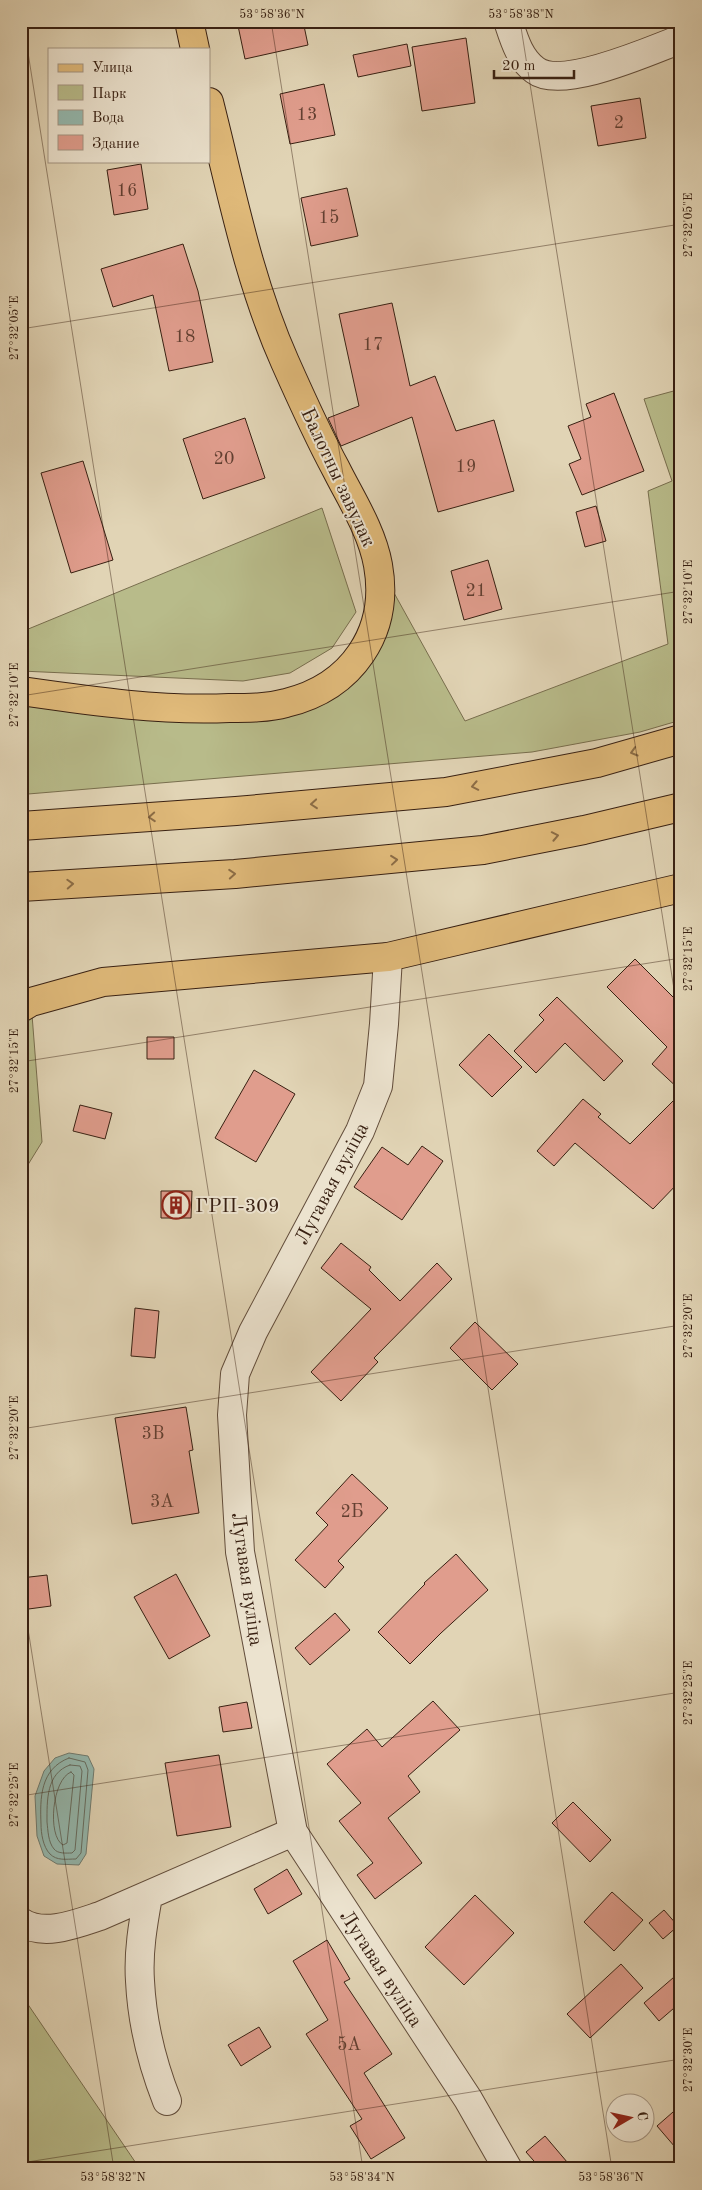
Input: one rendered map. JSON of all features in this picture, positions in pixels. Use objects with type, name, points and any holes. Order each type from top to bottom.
[{"type":"main road","points":[[189,21],[195,48]]},
{"type":"main road","name":"Балотны завулак","points":[[21,691],[152,708],[192,710],[286,704],[318,691],[343,674],[363,653],[376,629],[381,601],[378,564],[366,529],[328,455],[284,360],[260,298],[210,106]]},
{"type":"main road","points":[[21,826],[236,811],[446,792],[597,763],[681,739]]},
{"type":"main road","points":[[21,887],[235,874],[483,850],[584,830],[681,807]]},
{"type":"main road","points":[[21,1008],[31,1002],[103,982],[388,957],[681,888]]},
{"type":"street","points":[[508,21],[518,51],[536,71],[561,77],[593,71],[681,39]]},
{"type":"street","name":"Лугавая вуліца","points":[[388,957],[378,1086],[360,1131],[253,1332],[234,1374],[232,1415],[240,1552],[293,1832],[468,2099],[508,2169]]},
{"type":"street","points":[[21,1922],[40,1929],[71,1925],[100,1916],[293,1832]]},
{"type":"street","points":[[148,1896],[141,1937],[140,1980],[146,2026],[158,2078],[167,2101]]},
{"type":"green space","points":[[681,389],[681,720],[640,732],[532,752],[28,794],[21,789],[21,690],[286,703],[363,653],[378,564],[465,721],[668,644],[648,491],[672,481],[644,399]]},
{"type":"green space","points":[[322,508],[356,612],[332,648],[290,673],[243,681],[21,671],[21,632]]},
{"type":"green space","points":[[31,1002],[42,1142],[21,1176],[21,1008]]},
{"type":"green space","points":[[21,1964],[27,2003],[140,2169],[21,2169]]},
{"type":"water","points":[[69,1753],[88,1756],[94,1769],[86,1854],[79,1865],[57,1864],[44,1856],[37,1836],[35,1796],[44,1771],[55,1758]]},
{"type":"building","points":[[237,21],[303,21],[308,45],[245,59]]},
{"type":"building","points":[[466,38],[475,103],[422,111],[412,47]]},
{"type":"building","points":[[407,44],[411,66],[358,77],[353,55]]},
{"type":"building","points":[[324,84],[335,135],[290,144],[280,94]]},
{"type":"building","points":[[640,98],[646,138],[598,146],[591,106]]},
{"type":"building","points":[[141,164],[148,209],[114,215],[107,170]]},
{"type":"building","points":[[347,188],[358,236],[311,246],[301,198]]},
{"type":"building","points":[[183,244],[198,291],[213,362],[169,371],[153,295],[113,307],[101,269]]},
{"type":"building","points":[[392,303],[410,386],[435,376],[456,431],[494,420],[514,491],[438,512],[412,417],[341,446],[328,418],[359,406],[339,314]]},
{"type":"building","points":[[614,393],[644,471],[582,495],[569,464],[581,459],[568,426],[591,417],[586,404]]},
{"type":"building","points":[[245,418],[265,478],[203,499],[183,439]]},
{"type":"building","points":[[83,461],[113,560],[71,573],[41,473]]},
{"type":"building","points":[[596,506],[606,541],[585,547],[576,512]]},
{"type":"building","points":[[488,560],[502,609],[464,620],[451,571]]},
{"type":"building","points":[[635,959],[681,1005],[681,1091],[652,1064],[667,1047],[607,987]]},
{"type":"building","points":[[557,997],[623,1061],[604,1081],[565,1043],[536,1073],[514,1051],[544,1020],[539,1015]]},
{"type":"building","points":[[489,1034],[522,1067],[492,1097],[459,1065]]},
{"type":"building","points":[[147,1037],[174,1037],[174,1059],[147,1059]]},
{"type":"building","points":[[254,1070],[295,1094],[256,1162],[215,1138]]},
{"type":"building","points":[[681,1093],[681,1180],[653,1209],[575,1143],[554,1166],[537,1151],[583,1099],[601,1114],[598,1117],[630,1144]]},
{"type":"building","points":[[80,1105],[112,1113],[105,1139],[73,1131]]},
{"type":"building","points":[[422,1146],[443,1161],[402,1220],[354,1187],[382,1147],[408,1165]]},
{"type":"building","name":"ГРП-309","points":[[161,1191],[192,1191],[191,1218],[161,1218]]},
{"type":"building","points":[[341,1243],[371,1267],[369,1270],[400,1301],[437,1263],[452,1279],[374,1358],[378,1362],[341,1401],[311,1372],[371,1309],[321,1268]]},
{"type":"building","points":[[135,1308],[159,1311],[155,1358],[131,1356]]},
{"type":"building","points":[[475,1322],[518,1364],[492,1390],[450,1348]]},
{"type":"building","points":[[186,1407],[193,1450],[189,1451],[199,1513],[132,1524],[115,1418]]},
{"type":"building","points":[[352,1474],[388,1508],[338,1561],[344,1567],[325,1588],[295,1560],[328,1525],[316,1513]]},
{"type":"building","points":[[456,1554],[488,1590],[410,1664],[378,1632],[424,1583]]},
{"type":"building","points":[[176,1574],[210,1636],[169,1659],[134,1597]]},
{"type":"building","points":[[47,1575],[51,1606],[21,1610],[21,1578]]},
{"type":"building","points":[[335,1613],[350,1630],[310,1665],[295,1648]]},
{"type":"building","points":[[433,1701],[460,1730],[408,1776],[420,1792],[388,1818],[422,1863],[375,1899],[357,1875],[373,1863],[339,1821],[361,1803],[327,1764],[367,1729],[382,1747]]},
{"type":"building","points":[[247,1702],[252,1728],[223,1732],[219,1707]]},
{"type":"building","points":[[219,1755],[231,1827],[177,1836],[165,1763]]},
{"type":"building","points":[[573,1802],[611,1840],[590,1862],[552,1823]]},
{"type":"building","points":[[287,1869],[302,1894],[268,1914],[254,1889]]},
{"type":"building","points":[[612,1892],[643,1920],[614,1951],[584,1922]]},
{"type":"building","points":[[475,1895],[514,1933],[464,1985],[425,1947]]},
{"type":"building","points":[[664,1910],[678,1926],[663,1939],[649,1923]]},
{"type":"building","points":[[327,1940],[350,1979],[344,1982],[392,2054],[364,2073],[405,2138],[371,2159],[350,2126],[362,2119],[306,2034],[328,2020],[293,1961]]},
{"type":"building","points":[[621,1964],[643,1988],[590,2038],[567,2014]]},
{"type":"building","points":[[681,1971],[681,2002],[659,2021],[644,2003]]},
{"type":"building","points":[[259,2027],[271,2047],[241,2066],[228,2045]]},
{"type":"building","points":[[681,2105],[681,2154],[657,2126]]},
{"type":"building","points":[[545,2136],[573,2169],[541,2169],[526,2152]]},
{"type":"place","name":"ГРП-309","points":[[176,1205]]}]
